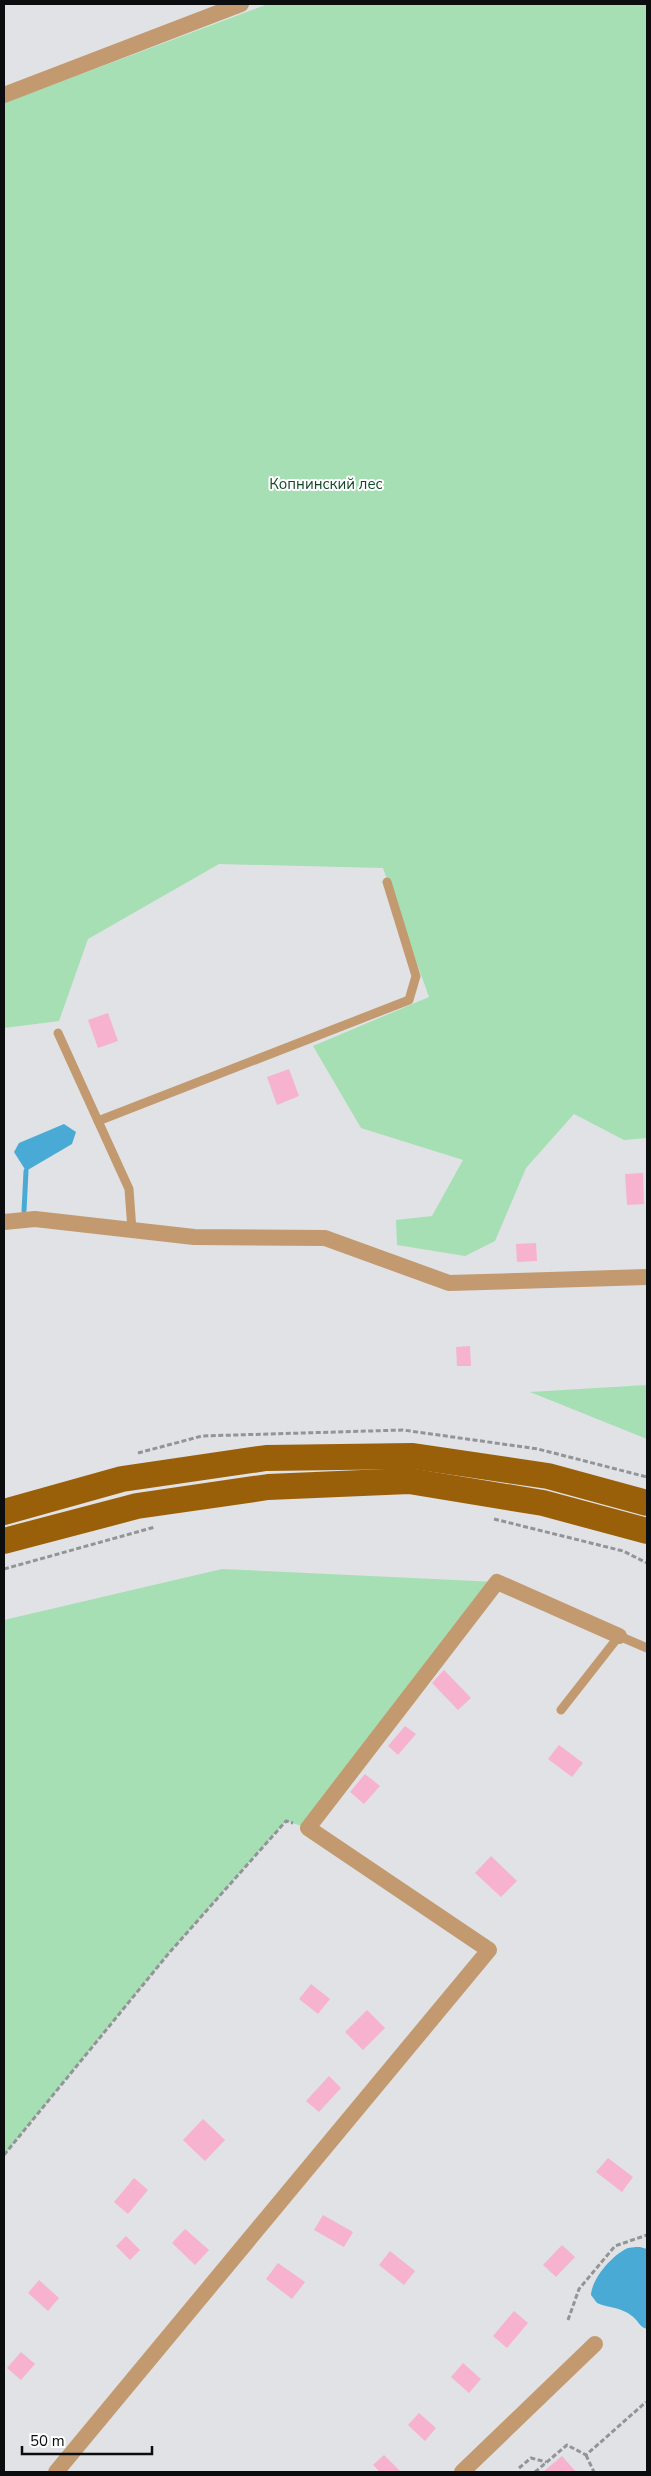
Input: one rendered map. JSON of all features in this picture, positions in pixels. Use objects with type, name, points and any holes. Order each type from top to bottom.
[{"type":"main road","points":[[4,1512],[122,1479],[266,1458],[413,1456],[548,1476],[647,1503]]},
{"type":"main road","points":[[4,1541],[138,1506],[268,1487],[409,1481],[543,1503],[647,1531]]},
{"type":"street","points":[[4,95],[241,4]]},
{"type":"street","points":[[4,1222],[35,1219],[194,1237],[325,1238],[449,1283],[647,1277]]},
{"type":"street","points":[[56,2472],[489,1950],[308,1828],[496,1582],[619,1636]]},
{"type":"street","points":[[462,2472],[595,2344]]},
{"type":"lane","points":[[98,1121],[409,1000],[416,976],[387,882]]},
{"type":"lane","points":[[58,1034],[129,1189],[132,1230]]},
{"type":"lane","points":[[562,1710],[619,1636],[647,1648]]},
{"type":"path","points":[[488,1517],[623,1551],[647,1563]]},
{"type":"path","points":[[4,1569],[157,1526]]},
{"type":"path","points":[[4,2155],[169,1953],[286,1821],[308,1828]]},
{"type":"path","points":[[568,2320],[579,2289],[615,2246],[647,2236]]},
{"type":"path","points":[[586,2455],[646,2402]]},
{"type":"path","points":[[534,2472],[567,2445],[586,2455],[594,2472]]},
{"type":"path","points":[[519,2468],[531,2458],[547,2462]]},
{"type":"green space","name":"Копнинский лес","points":[[268,4],[647,4],[647,1138],[624,1140],[574,1114],[526,1168],[495,1241],[465,1256],[397,1245],[396,1220],[432,1216],[463,1160],[361,1128],[313,1046],[429,997],[383,868],[219,864],[88,939],[59,1021],[4,1028],[4,103]]},
{"type":"green space","points":[[647,1385],[647,1439],[530,1392]]},
{"type":"green space","points":[[222,1569],[497,1582],[308,1828],[286,1821],[169,1953],[4,2155],[4,1620]]},
{"type":"water","points":[[64,1124],[76,1132],[72,1144],[26,1171],[14,1152],[19,1143]]},
{"type":"water","points":[[640,2247],[647,2249],[647,2329],[642,2327],[628,2313],[597,2303],[591,2295],[598,2276],[613,2258],[626,2249]]},
{"type":"building","points":[[108,1013],[118,1041],[98,1048],[88,1020]]},
{"type":"building","points":[[289,1069],[299,1096],[277,1105],[267,1077]]},
{"type":"building","points":[[643,1173],[644,1204],[627,1205],[625,1174]]},
{"type":"building","points":[[536,1243],[537,1261],[517,1262],[516,1244]]},
{"type":"building","points":[[470,1346],[471,1366],[457,1366],[456,1347]]},
{"type":"building","points":[[444,1670],[471,1698],[458,1710],[432,1683]]},
{"type":"building","points":[[405,1726],[416,1734],[398,1755],[388,1746]]},
{"type":"building","points":[[559,1745],[583,1763],[572,1777],[548,1759]]},
{"type":"building","points":[[365,1774],[380,1786],[364,1804],[350,1792]]},
{"type":"building","points":[[491,1856],[517,1881],[501,1897],[475,1873]]},
{"type":"building","points":[[311,1984],[330,1999],[318,2014],[299,1999]]},
{"type":"building","points":[[367,2010],[385,2028],[363,2050],[345,2032]]},
{"type":"building","points":[[329,2076],[341,2088],[319,2112],[306,2101]]},
{"type":"building","points":[[203,2119],[225,2140],[205,2161],[183,2140]]},
{"type":"building","points":[[608,2158],[633,2177],[622,2192],[596,2172]]},
{"type":"building","points":[[134,2178],[148,2190],[128,2214],[114,2202]]},
{"type":"building","points":[[323,2215],[353,2232],[344,2247],[314,2230]]},
{"type":"building","points":[[185,2229],[209,2250],[195,2265],[172,2243]]},
{"type":"building","points":[[126,2236],[140,2250],[130,2260],[116,2246]]},
{"type":"building","points":[[562,2245],[575,2257],[556,2277],[543,2265]]},
{"type":"building","points":[[390,2251],[415,2271],[404,2285],[379,2265]]},
{"type":"building","points":[[278,2263],[305,2282],[292,2299],[266,2279]]},
{"type":"building","points":[[39,2280],[59,2298],[48,2311],[28,2293]]},
{"type":"building","points":[[514,2311],[528,2323],[507,2348],[493,2336]]},
{"type":"building","points":[[21,2352],[35,2364],[21,2380],[7,2368]]},
{"type":"building","points":[[463,2363],[481,2379],[469,2393],[451,2377]]},
{"type":"building","points":[[419,2413],[436,2428],[425,2441],[408,2425]]},
{"type":"building","points":[[384,2455],[401,2472],[380,2472],[373,2465]]},
{"type":"building","points":[[562,2456],[576,2472],[543,2472]]},
{"type":"waterway","points":[[24,1211],[26,1171]]}]
